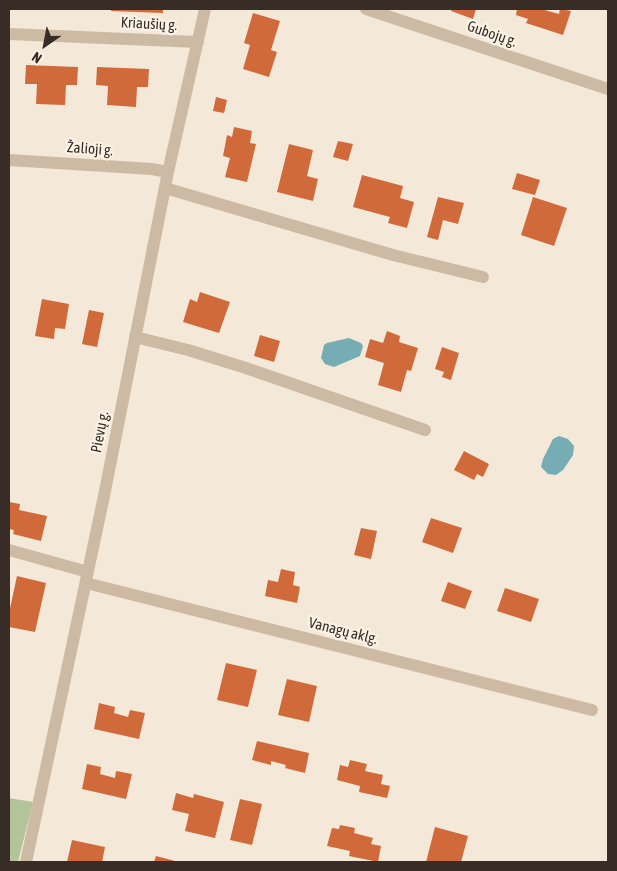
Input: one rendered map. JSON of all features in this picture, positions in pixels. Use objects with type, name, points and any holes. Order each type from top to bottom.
[{"type":"street","name":"Pievų g.","points":[[26,862],[87,578],[168,172],[205,9]]},
{"type":"street","name":"Gubojų g.","points":[[366,9],[608,89]]},
{"type":"street","name":"Kriaušių g.","points":[[9,34],[198,42]]},
{"type":"street","name":"Žalioji g.","points":[[9,160],[152,169],[168,172]]},
{"type":"street","points":[[165,188],[393,255],[483,277]]},
{"type":"street","points":[[135,337],[188,350],[246,368],[425,430]]},
{"type":"street","name":"Vanagų aklg.","points":[[9,550],[87,578],[592,710]]},
{"type":"green space","points":[[9,798],[33,802],[18,862],[9,862]]},
{"type":"water","points":[[349,338],[361,343],[363,346],[360,356],[334,367],[325,364],[321,358],[324,345]]},
{"type":"water","points":[[559,436],[568,439],[574,446],[573,455],[563,470],[556,475],[548,474],[541,467],[543,459],[553,439]]},
{"type":"building","points":[[111,9],[163,9],[163,13],[111,11]]},
{"type":"building","points":[[452,9],[476,9],[473,19],[451,11]]},
{"type":"building","points":[[517,9],[541,9],[559,14],[560,9],[571,11],[563,35],[526,23],[528,19],[516,15]]},
{"type":"building","points":[[253,13],[280,21],[271,50],[277,52],[269,77],[243,69],[250,45],[244,43]]},
{"type":"building","points":[[26,65],[78,67],[77,85],[66,85],[65,105],[36,104],[37,84],[25,84]]},
{"type":"building","points":[[97,67],[149,69],[148,87],[137,87],[136,107],[107,105],[108,86],[96,85]]},
{"type":"building","points":[[216,97],[227,100],[224,113],[213,111]]},
{"type":"building","points":[[234,127],[252,131],[250,143],[256,144],[247,182],[225,177],[230,158],[223,156],[227,135],[232,137]]},
{"type":"building","points":[[338,141],[353,144],[348,161],[333,157]]},
{"type":"building","points":[[289,144],[313,150],[307,176],[318,179],[313,201],[277,192]]},
{"type":"building","points":[[517,173],[540,180],[535,195],[512,189]]},
{"type":"building","points":[[362,175],[403,186],[400,198],[414,202],[407,228],[388,223],[390,217],[353,207]]},
{"type":"building","points":[[438,197],[464,203],[458,224],[443,220],[438,240],[427,237]]},
{"type":"building","points":[[533,197],[567,208],[554,246],[521,235]]},
{"type":"building","points":[[200,292],[230,302],[219,333],[183,322],[190,299],[197,302]]},
{"type":"building","points":[[42,299],[69,304],[65,329],[55,328],[54,339],[35,336]]},
{"type":"building","points":[[89,310],[104,313],[97,347],[82,344]]},
{"type":"building","points":[[387,331],[400,336],[399,342],[418,348],[411,371],[407,370],[401,392],[378,385],[384,363],[365,357],[370,339],[383,343]]},
{"type":"building","points":[[260,335],[280,341],[274,362],[254,356]]},
{"type":"building","points":[[442,347],[459,353],[451,380],[442,377],[444,372],[435,369]]},
{"type":"building","points":[[464,451],[489,464],[483,477],[477,474],[474,480],[454,470]]},
{"type":"building","points":[[9,502],[20,504],[19,510],[47,516],[41,541],[13,534],[14,530],[9,529]]},
{"type":"building","points":[[431,518],[462,528],[453,553],[422,542]]},
{"type":"building","points":[[361,528],[377,531],[371,559],[354,555]]},
{"type":"building","points":[[281,569],[295,572],[293,585],[300,587],[297,603],[265,596],[268,580],[278,582]]},
{"type":"building","points":[[17,576],[46,583],[35,632],[9,627],[9,613]]},
{"type":"building","points":[[448,582],[472,591],[465,609],[441,601]]},
{"type":"building","points":[[505,588],[539,599],[531,622],[497,611]]},
{"type":"building","points":[[226,663],[257,670],[248,707],[217,700]]},
{"type":"building","points":[[287,679],[317,686],[309,722],[278,715]]},
{"type":"building","points":[[99,703],[115,707],[114,713],[128,717],[130,710],[145,713],[139,739],[94,729]]},
{"type":"building","points":[[257,741],[309,753],[305,773],[285,768],[286,765],[271,761],[271,765],[252,760]]},
{"type":"building","points":[[350,760],[367,764],[365,771],[383,775],[381,784],[390,786],[387,798],[359,792],[360,786],[337,780],[340,765],[348,767]]},
{"type":"building","points":[[87,764],[101,767],[100,774],[115,778],[116,771],[132,774],[126,799],[82,789]]},
{"type":"building","points":[[176,793],[193,798],[194,794],[224,802],[215,838],[185,831],[189,814],[172,810]]},
{"type":"building","points":[[240,799],[262,804],[252,845],[230,840]]},
{"type":"building","points":[[340,825],[355,828],[354,833],[373,838],[371,844],[381,846],[378,862],[349,856],[350,851],[327,846],[332,828],[339,829]]},
{"type":"building","points":[[435,827],[468,836],[461,862],[426,862]]},
{"type":"building","points":[[72,840],[105,847],[102,862],[67,862]]},
{"type":"building","points":[[156,856],[179,862],[154,862]]}]
